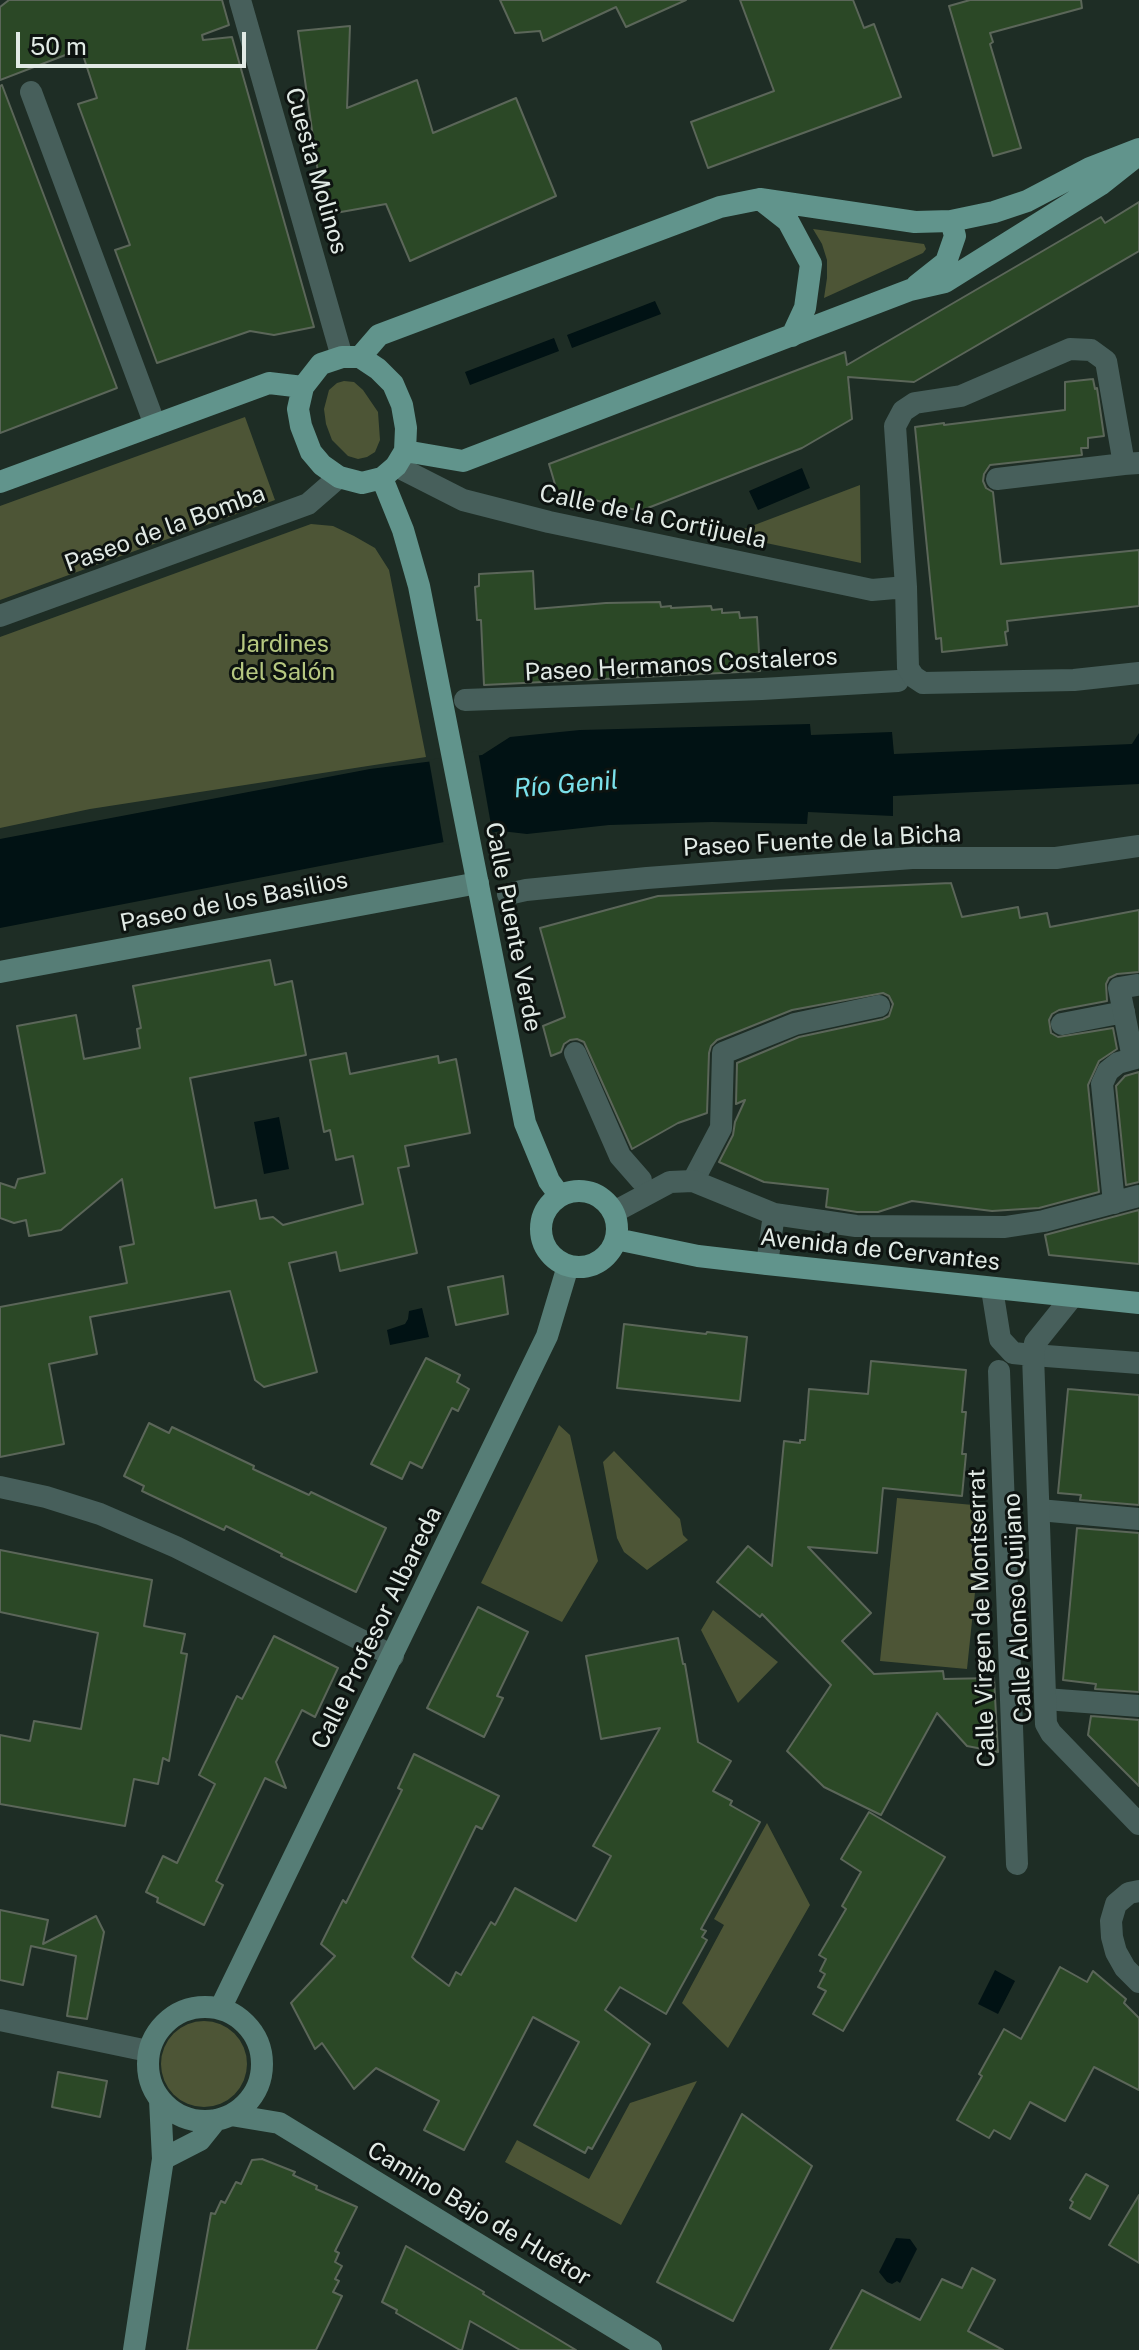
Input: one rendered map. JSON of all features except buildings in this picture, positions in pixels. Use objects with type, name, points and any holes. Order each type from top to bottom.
[{"type":"main road","points":[[1139,152],[1100,185],[945,282],[910,290],[463,461],[394,465],[362,483],[339,477],[322,465],[311,452],[301,426],[298,409],[303,387],[321,364],[351,357],[379,335],[427,316],[720,207],[760,199],[915,222],[951,221],[1027,201],[1090,168],[1139,152]]},
{"type":"main road","points":[[760,199],[788,221],[811,264],[805,308],[792,336]]},
{"type":"main road","points":[[910,290],[946,262],[955,236],[951,221]]},
{"type":"main road","points":[[351,357],[378,369],[393,384],[402,405],[406,428],[394,465]]},
{"type":"main road","points":[[0,482],[269,383],[303,387]]},
{"type":"main road","name":"Calle Puente Verde","points":[[394,465],[403,530],[419,586],[525,1123],[549,1181],[560,1196]]},
{"type":"main road","name":"Paseo de los Basilios","points":[[0,972],[478,883]]},
{"type":"main road","points":[[569,1192],[590,1192],[599,1196],[614,1212],[616,1239],[598,1262],[588,1266],[568,1266],[551,1256],[542,1238],[543,1216],[549,1205],[560,1196],[569,1192]]},
{"type":"main road","name":"Avenida de Cervantes","points":[[616,1239],[698,1256],[1139,1303]]},
{"type":"main road","name":"Calle Profesor Albareda","points":[[221,2007],[547,1336],[568,1266]]},
{"type":"main road","points":[[163,2159],[200,2140],[223,2118],[248,2101],[260,2080],[261,2049],[253,2031],[242,2019],[221,2007],[193,2007],[177,2013],[162,2024],[153,2037],[147,2067],[151,2085],[160,2100],[185,2118],[197,2121],[223,2118]]},
{"type":"main road","points":[[260,2080],[279,2123]]},
{"type":"main road","points":[[134,2350],[163,2159],[160,2100]]},
{"type":"main road","name":"Camino Bajo de Huétor","points":[[223,2118],[279,2123],[651,2350]]},
{"type":"street","name":"Cuesta Molinos","points":[[240,0],[351,357]]},
{"type":"street","points":[[31,92],[155,425]]},
{"type":"street","points":[[906,679],[906,587],[895,426],[903,411],[915,403],[961,396],[1070,349],[1091,350],[1106,361],[1132,463],[997,479]]},
{"type":"street","name":"Calle de la Cortijuela","points":[[394,465],[463,500],[549,522],[872,590],[906,587]]},
{"type":"street","name":"Paseo de la Bomba","points":[[0,616],[308,504],[339,477]]},
{"type":"street","name":"Paseo Hermanos Costaleros","points":[[465,700],[762,689],[906,679],[923,683],[1074,680],[1139,673]]},
{"type":"street","name":"Paseo Fuente de la Bicha","points":[[508,894],[663,876],[912,858],[1056,858],[1139,846]]},
{"type":"street","points":[[1114,1203],[1102,1084],[1108,1071],[1118,1063],[1136,1057],[1119,988],[1137,985]]},
{"type":"street","points":[[693,1181],[721,1128],[723,1053],[795,1024],[879,1006]]},
{"type":"street","points":[[1062,1024],[1124,1012]]},
{"type":"street","points":[[575,1053],[620,1156],[641,1180]]},
{"type":"street","points":[[614,1212],[670,1182],[693,1181],[774,1214],[856,1226],[1005,1227],[1044,1221],[1139,1196]]},
{"type":"street","points":[[767,1264],[774,1214]]},
{"type":"street","points":[[992,1289],[1000,1339],[1013,1353],[1139,1363]]},
{"type":"street","points":[[1033,1355],[1035,1343],[1072,1297]]},
{"type":"street","name":"Calle Alonso Quijano","points":[[1033,1355],[1046,1724],[1051,1733],[1139,1824]]},
{"type":"street","name":"Calle Virgen de Montserrat","points":[[999,1371],[1017,1864]]},
{"type":"street","points":[[0,1487],[100,1514],[176,1547],[393,1656]]},
{"type":"street","points":[[1039,1510],[1139,1519]]},
{"type":"street","points":[[1045,1699],[1139,1706]]},
{"type":"street","points":[[1139,1891],[1129,1893],[1116,1904],[1111,1921],[1116,1952],[1125,1968],[1139,1982]]},
{"type":"street","points":[[0,2020],[148,2051]]},
{"type":"green space","points":[[813,229],[924,244],[926,249],[824,298],[827,260]]},
{"type":"green space","points":[[344,381],[354,382],[363,390],[378,412],[380,440],[375,452],[367,457],[358,459],[348,456],[332,440],[326,424],[324,409],[329,390]]},
{"type":"green space","points":[[245,417],[275,500],[0,600],[0,506]]},
{"type":"green space","points":[[860,485],[861,563],[728,535]]},
{"type":"green space","name":"Jardines del Salón","points":[[311,524],[333,526],[375,548],[389,570],[426,757],[90,809],[0,828],[0,637]]},
{"type":"green space","points":[[559,1425],[570,1435],[598,1561],[562,1622],[481,1583]]},
{"type":"green space","points":[[614,1451],[680,1519],[683,1535],[688,1540],[647,1570],[624,1552],[617,1538],[603,1462]]},
{"type":"green space","points":[[897,1498],[984,1506],[967,1669],[880,1661]]},
{"type":"green space","points":[[713,1610],[778,1662],[738,1703],[701,1630]]},
{"type":"green space","points":[[767,1823],[810,1905],[728,2048],[682,2003],[724,1925],[714,1919]]},
{"type":"green space","points":[[204,2021],[221,2024],[235,2033],[244,2047],[247,2064],[244,2081],[235,2095],[221,2104],[204,2107],[187,2104],[173,2095],[164,2081],[161,2064],[164,2047],[173,2033],[187,2024]]},
{"type":"green space","points":[[697,2081],[621,2225],[505,2162],[517,2140],[589,2179],[630,2103]]},
{"type":"water","points":[[655,301],[661,314],[572,348],[567,335]]},
{"type":"water","points":[[554,338],[559,351],[470,385],[465,372]]},
{"type":"water","points":[[802,468],[810,488],[758,510],[749,491]]},
{"type":"water","name":"Río Genil","points":[[810,724],[811,735],[892,732],[894,754],[1132,744],[1139,733],[1139,784],[893,796],[893,816],[808,812],[807,824],[712,822],[609,825],[527,834],[501,831],[0,928],[0,839],[370,769],[482,755],[510,737],[580,730]]},
{"type":"water","points":[[279,1117],[289,1169],[264,1174],[254,1122]]},
{"type":"water","points":[[422,1308],[429,1337],[390,1345],[387,1330],[405,1324],[409,1311]]},
{"type":"water","points":[[995,1970],[1015,1981],[998,2014],[978,2004]]},
{"type":"water","points":[[896,2238],[910,2239],[917,2249],[900,2283],[892,2284],[879,2272]]},
{"type":"pier","points":[[478,751],[493,836],[444,845],[429,760]]}]
